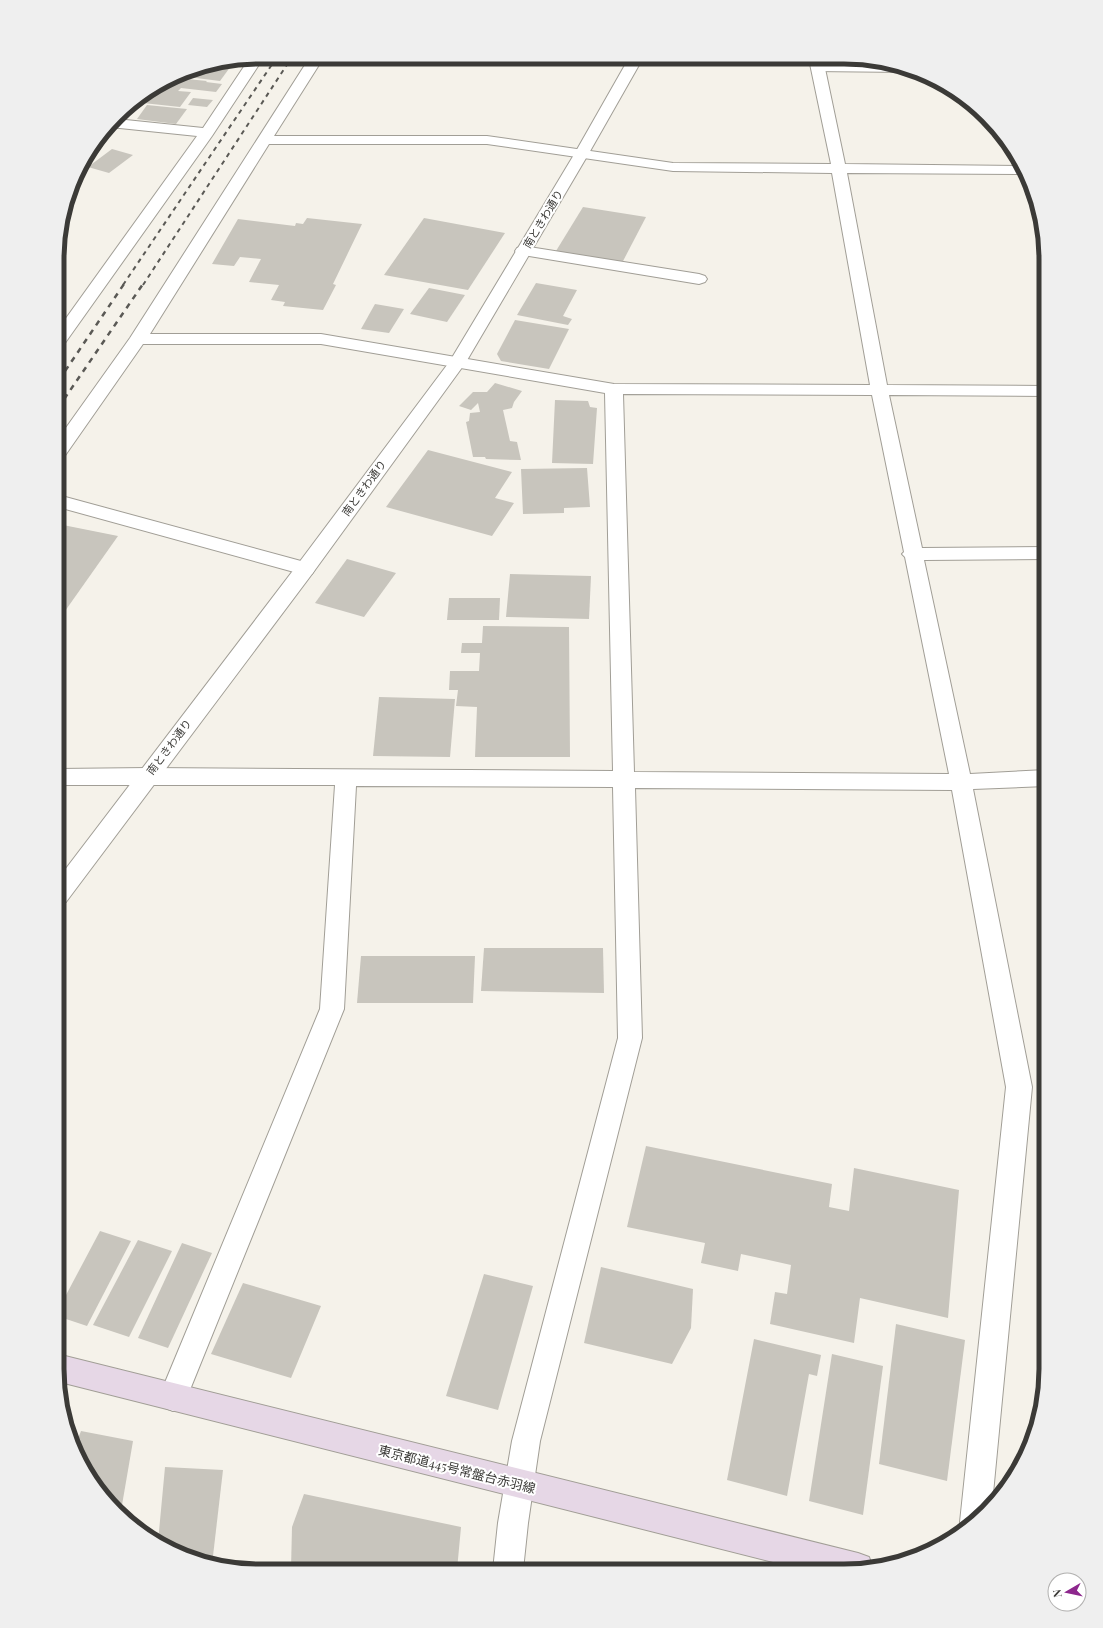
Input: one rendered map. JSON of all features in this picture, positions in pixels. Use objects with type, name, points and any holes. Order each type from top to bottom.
[{"type":"main road","name":"東京都道445号常盤台赤羽線","points":[[64,1370],[842,1564]]},
{"type":"street","points":[[64,330],[207,133],[252,64]]},
{"type":"street","points":[[64,444],[138,339],[313,64]]},
{"type":"street","name":"南ときわ通り","points":[[64,888],[305,569],[458,362],[582,153],[633,64]]},
{"type":"street","points":[[817,64],[839,170],[879,389],[912,554],[961,782],[1019,1087],[976,1513]]},
{"type":"street","points":[[835,64],[869,66]]},
{"type":"street","points":[[118,124],[207,133]]},
{"type":"street","points":[[265,140],[487,140],[673,167],[839,170],[1017,170]]},
{"type":"street","points":[[520,257],[700,279]]},
{"type":"street","points":[[520,257],[636,282]]},
{"type":"street","points":[[138,339],[321,339],[614,390],[879,389],[1039,391]]},
{"type":"street","points":[[509,1564],[513,1523],[526,1441],[630,1038],[625,781],[614,390]]},
{"type":"street","points":[[64,503],[305,569]]},
{"type":"street","points":[[912,554],[1039,553]]},
{"type":"street","points":[[64,777],[148,776],[625,781],[961,782],[1039,778]]},
{"type":"street","points":[[173,1397],[332,1008],[346,778]]},
{"type":"building","points":[[231,67],[220,81],[189,77]]},
{"type":"building","points":[[185,79],[222,84],[216,92],[181,88],[178,91],[191,92],[180,107],[143,103],[161,90]]},
{"type":"building","points":[[193,98],[213,100],[207,107],[188,105]]},
{"type":"building","points":[[147,105],[187,109],[176,124],[137,119]]},
{"type":"building","points":[[112,130],[114,130],[98,153],[96,153],[104,140]]},
{"type":"building","points":[[112,149],[133,155],[109,173],[88,167]]},
{"type":"building","points":[[583,207],[646,217],[622,263],[556,251]]},
{"type":"building","points":[[307,218],[362,224],[333,284],[336,285],[323,310],[283,306],[285,302],[271,300],[279,285],[249,282],[261,259],[240,257],[234,266],[212,264],[238,219],[295,226],[296,223],[303,224]]},
{"type":"building","points":[[424,218],[505,233],[468,290],[384,275]]},
{"type":"building","points":[[536,283],[577,290],[563,316],[572,319],[568,325],[517,315]]},
{"type":"building","points":[[429,288],[465,295],[447,322],[410,314]]},
{"type":"building","points":[[375,304],[404,309],[389,333],[361,329]]},
{"type":"building","points":[[515,320],[569,329],[549,369],[501,361],[497,354]]},
{"type":"building","points":[[495,383],[522,391],[514,402],[512,408],[503,410],[510,441],[517,442],[521,460],[473,457],[466,422],[469,421],[470,413],[480,412],[478,403],[471,410],[459,406],[473,392],[487,392]]},
{"type":"building","points":[[555,400],[588,401],[590,407],[597,408],[593,464],[552,463]]},
{"type":"building","points":[[428,450],[512,472],[495,498],[514,503],[492,536],[386,507]]},
{"type":"building","points":[[587,468],[590,507],[564,508],[564,513],[523,514],[521,469]]},
{"type":"building","points":[[64,525],[118,536],[64,612]]},
{"type":"building","points":[[347,559],[396,573],[364,617],[315,603]]},
{"type":"building","points":[[510,574],[591,576],[589,619],[506,617]]},
{"type":"building","points":[[449,598],[500,598],[499,620],[447,620]]},
{"type":"building","points":[[483,626],[569,627],[570,757],[475,757],[477,707],[456,706],[458,690],[449,690],[450,671],[479,671],[480,653],[461,653],[462,643],[482,643]]},
{"type":"building","points":[[379,697],[455,699],[450,757],[373,756]]},
{"type":"building","points":[[484,948],[603,948],[604,993],[481,991]]},
{"type":"building","points":[[361,956],[475,956],[473,1003],[357,1003]]},
{"type":"building","points":[[646,1146],[832,1184],[829,1207],[849,1211],[854,1168],[959,1190],[948,1318],[860,1298],[854,1343],[770,1324],[775,1292],[787,1294],[791,1265],[741,1254],[738,1271],[701,1263],[705,1243],[627,1227]]},
{"type":"building","points":[[100,1231],[131,1241],[87,1326],[64,1318],[64,1299]]},
{"type":"building","points":[[138,1240],[172,1251],[129,1337],[93,1325]]},
{"type":"building","points":[[182,1243],[212,1253],[168,1348],[138,1338]]},
{"type":"building","points":[[601,1267],[693,1289],[691,1328],[672,1364],[584,1343]]},
{"type":"building","points":[[484,1274],[533,1286],[498,1410],[446,1396]]},
{"type":"building","points":[[243,1283],[321,1306],[291,1378],[211,1354]]},
{"type":"building","points":[[896,1324],[965,1340],[947,1481],[879,1464]]},
{"type":"building","points":[[754,1339],[821,1355],[817,1376],[809,1374],[787,1496],[727,1480]]},
{"type":"building","points":[[832,1354],[883,1366],[863,1515],[809,1501]]},
{"type":"building","points":[[81,1431],[133,1441],[122,1505],[118,1504],[104,1488],[90,1466],[77,1440]]},
{"type":"building","points":[[165,1467],[223,1470],[213,1556],[196,1554],[159,1536]]},
{"type":"building","points":[[304,1494],[461,1527],[458,1564],[291,1564],[292,1527]]},
{"type":"railway","points":[[123,285],[272,64]]},
{"type":"railway","points":[[143,285],[287,64]]},
{"type":"railway","points":[[64,373],[124,284]]},
{"type":"railway","points":[[64,399],[143,284]]}]
